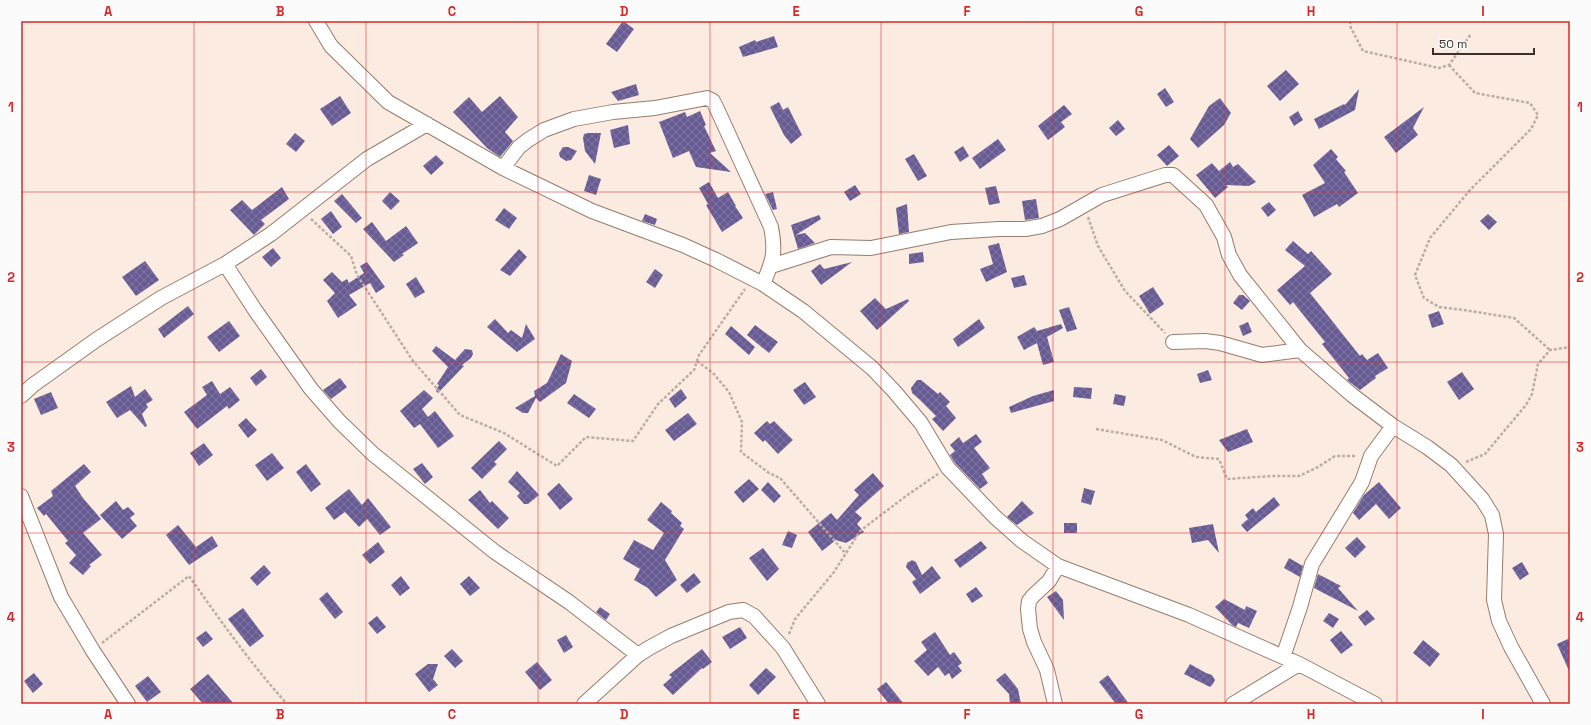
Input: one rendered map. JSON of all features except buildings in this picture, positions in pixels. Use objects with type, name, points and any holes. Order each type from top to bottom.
[{"type":"street","points":[[316,21],[330,46],[388,102],[503,168],[592,211],[683,245],[758,281],[803,311],[872,368],[894,391],[921,423],[948,468],[995,517],[1022,541],[1058,566],[1188,615],[1298,664],[1375,704]]},
{"type":"street","points":[[503,168],[520,147],[528,140],[544,130],[574,119],[612,112],[655,108],[707,98],[713,101],[717,109],[771,227],[774,243],[774,255],[771,266],[758,281]]},
{"type":"street","points":[[21,396],[33,385],[67,360],[161,298],[225,264],[271,234],[367,159],[427,124]]},
{"type":"street","points":[[771,266],[831,247],[871,248],[951,232],[1000,229],[1025,230],[1042,226],[1060,219],[1102,195],[1165,175],[1172,175],[1179,179],[1206,205],[1224,238],[1228,255],[1240,275],[1300,350],[1352,395],[1393,426],[1427,447],[1451,465],[1482,499],[1492,515],[1496,534],[1494,600],[1499,621],[1511,647],[1543,704]]},
{"type":"street","points":[[225,264],[255,310],[311,389],[339,421],[373,454],[495,552],[569,602],[638,655]]},
{"type":"street","points":[[1173,342],[1205,341],[1220,343],[1262,354],[1300,350]]},
{"type":"street","points":[[1283,657],[1300,607],[1312,564],[1362,482],[1371,456],[1393,426]]},
{"type":"street","points":[[21,496],[61,597],[92,651],[128,704]]},
{"type":"street","points":[[1055,704],[1047,670],[1034,642],[1030,629],[1028,609],[1029,601],[1050,581],[1058,566]]},
{"type":"street","points":[[584,704],[638,655],[671,636],[729,612],[743,610],[754,616],[783,648],[813,702]]},
{"type":"street","points":[[1233,704],[1298,664]]},
{"type":"path","points":[[1350,21],[1351,28],[1363,51],[1439,68],[1449,65],[1471,34]]},
{"type":"path","points":[[1449,65],[1475,93],[1530,103],[1538,115],[1531,129],[1470,190],[1430,238],[1415,275],[1424,298],[1439,307],[1514,318],[1550,350]]},
{"type":"path","points":[[1084,205],[1098,246],[1125,291],[1173,342]]},
{"type":"path","points":[[302,210],[351,256],[357,275],[413,361],[460,415],[504,433],[558,466],[586,437],[633,441],[658,404],[694,370],[698,355],[758,281]]},
{"type":"path","points":[[1451,465],[1469,461],[1485,454],[1526,405],[1532,394],[1538,364],[1550,350],[1570,347]]},
{"type":"path","points":[[697,361],[713,373],[729,392],[742,422],[741,452],[769,473],[780,478],[846,554]]},
{"type":"path","points":[[1096,429],[1162,440],[1196,457],[1219,459],[1227,478],[1299,476],[1318,467],[1335,456],[1371,456]]},
{"type":"path","points":[[783,648],[795,619],[834,572],[860,531],[906,496],[948,468]]},
{"type":"path","points":[[92,651],[189,576],[234,640],[268,683],[288,704]]}]
